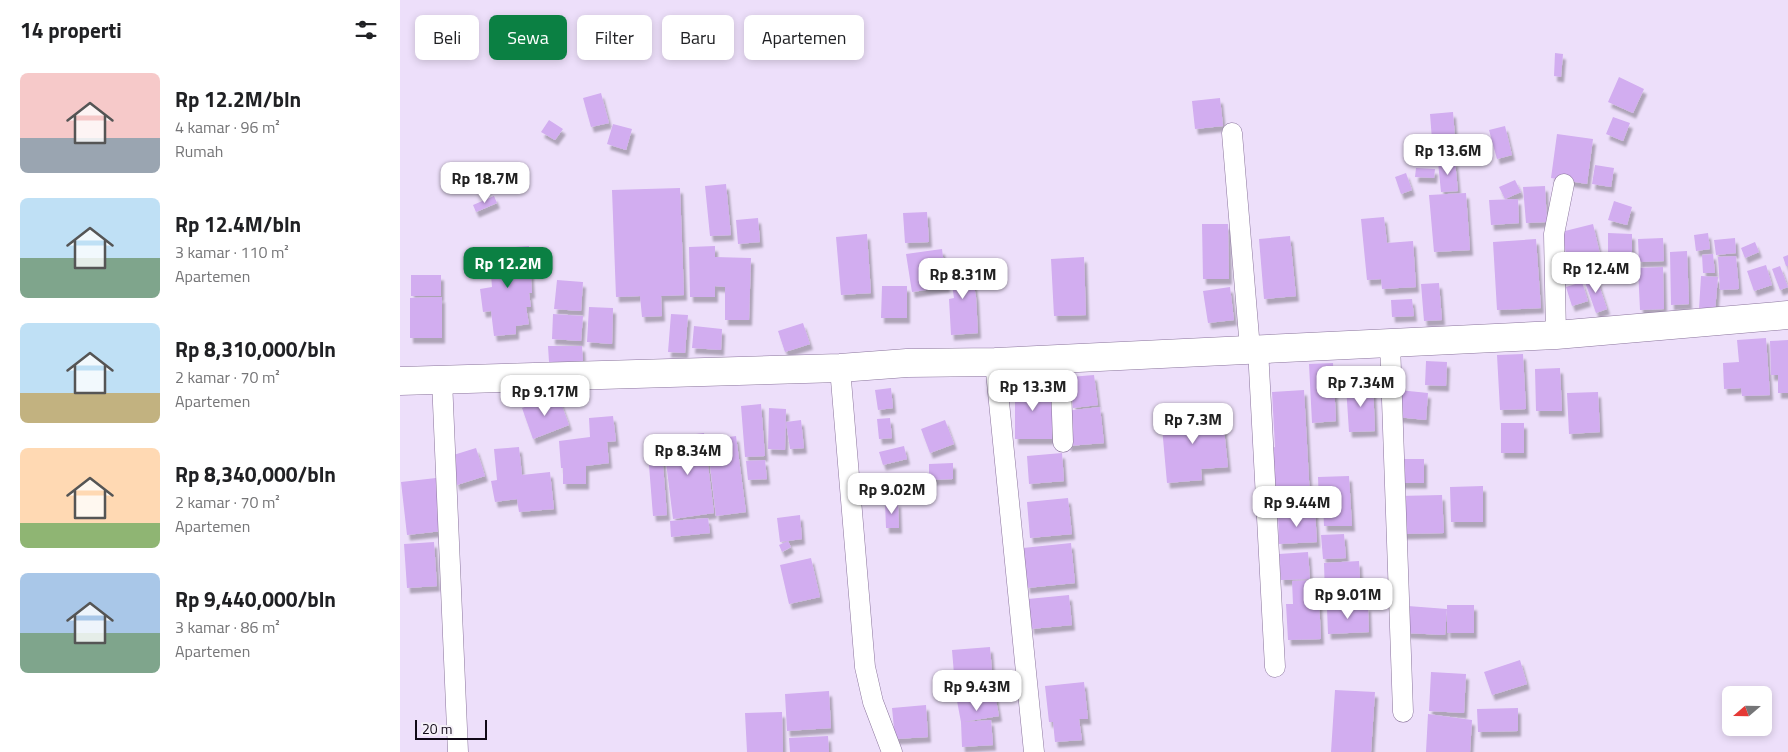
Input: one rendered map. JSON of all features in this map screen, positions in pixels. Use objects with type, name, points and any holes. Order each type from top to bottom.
[{"type":"main road","points":[[400,381],[840,368],[907,363],[995,362],[1556,336],[1788,315]]},
{"type":"street","points":[[1232,133],[1254,349],[1275,667]]},
{"type":"street","points":[[1556,336],[1554,234],[1564,184]]},
{"type":"street","points":[[1390,343],[1403,712]]},
{"type":"street","points":[[1060,359],[1063,442]]},
{"type":"street","points":[[995,362],[1034,752]]},
{"type":"street","points":[[840,368],[865,667],[873,702],[892,752]]},
{"type":"street","points":[[442,380],[458,752]]},
{"type":"building","points":[[1555,53],[1563,54],[1561,77],[1554,76]]},
{"type":"building","points":[[1619,77],[1644,89],[1633,113],[1608,102]]},
{"type":"building","points":[[601,93],[609,123],[591,127],[583,98]]},
{"type":"building","points":[[1220,98],[1223,126],[1195,129],[1192,101]]},
{"type":"building","points":[[1453,112],[1455,138],[1432,140],[1430,114]]},
{"type":"building","points":[[1613,117],[1630,123],[1623,141],[1606,134]]},
{"type":"building","points":[[549,120],[563,129],[555,140],[541,132]]},
{"type":"building","points":[[613,124],[632,129],[626,150],[607,144]]},
{"type":"building","points":[[1505,126],[1512,155],[1497,159],[1489,130]]},
{"type":"building","points":[[1557,134],[1593,139],[1587,184],[1551,178]]},
{"type":"building","points":[[1455,161],[1458,191],[1441,192],[1438,162]]},
{"type":"building","points":[[1595,165],[1614,168],[1611,187],[1592,184]]},
{"type":"building","points":[[1416,168],[1435,169],[1434,178],[1415,177]]},
{"type":"building","points":[[1406,173],[1412,190],[1401,194],[1395,177]]},
{"type":"building","points":[[1515,180],[1521,192],[1505,199],[1499,187]]},
{"type":"building","points":[[726,184],[731,235],[710,236],[705,186]]},
{"type":"building","points":[[1545,186],[1547,222],[1526,223],[1523,187]]},
{"type":"building","points":[[680,188],[684,295],[661,296],[662,316],[642,317],[640,296],[616,297],[612,190]]},
{"type":"building","points":[[1466,193],[1470,250],[1434,252],[1429,195]]},
{"type":"building","points":[[494,196],[497,203],[476,212],[473,205]]},
{"type":"building","points":[[1518,199],[1519,223],[1491,225],[1489,200]]},
{"type":"building","points":[[1614,201],[1632,207],[1627,225],[1608,220]]},
{"type":"building","points":[[927,212],[929,242],[905,243],[903,213]]},
{"type":"building","points":[[1384,217],[1387,243],[1413,241],[1416,287],[1382,289],[1381,279],[1367,280],[1361,219]]},
{"type":"building","points":[[758,218],[760,242],[738,244],[736,220]]},
{"type":"building","points":[[1202,224],[1228,224],[1229,279],[1203,279]]},
{"type":"building","points":[[1593,224],[1604,271],[1572,279],[1561,232]]},
{"type":"building","points":[[1608,233],[1632,234],[1632,278],[1608,277]]},
{"type":"building","points":[[1708,233],[1710,249],[1696,251],[1694,235]]},
{"type":"building","points":[[867,234],[871,293],[841,295],[836,237]]},
{"type":"building","points":[[1290,236],[1296,296],[1264,299],[1259,239]]},
{"type":"building","points":[[1663,238],[1664,261],[1639,262],[1638,239]]},
{"type":"building","points":[[1735,238],[1736,253],[1716,255],[1714,240]]},
{"type":"building","points":[[1536,239],[1541,308],[1497,310],[1493,242]]},
{"type":"building","points":[[1755,242],[1759,252],[1745,258],[1741,248]]},
{"type":"building","points":[[529,246],[532,293],[529,293],[531,307],[526,307],[529,324],[516,326],[516,334],[494,336],[491,311],[483,312],[480,289],[492,287],[489,249]]},
{"type":"building","points":[[715,246],[715,257],[751,258],[749,320],[725,320],[725,287],[715,286],[715,297],[690,297],[689,247]]},
{"type":"building","points":[[942,249],[947,287],[912,292],[906,254]]},
{"type":"building","points":[[1687,251],[1689,304],[1671,305],[1670,252]]},
{"type":"building","points":[[1713,254],[1715,273],[1703,273],[1702,255]]},
{"type":"building","points":[[1788,255],[1788,266],[1786,266],[1783,257]]},
{"type":"building","points":[[1736,256],[1739,289],[1720,290],[1718,257]]},
{"type":"building","points":[[1084,257],[1086,315],[1054,316],[1051,259]]},
{"type":"building","points":[[970,261],[976,297],[978,333],[951,335],[949,299],[954,298],[949,264]]},
{"type":"building","points":[[1766,265],[1772,285],[1754,291],[1747,271]]},
{"type":"building","points":[[1780,266],[1788,287],[1780,290],[1772,269]]},
{"type":"building","points":[[1663,267],[1664,309],[1640,310],[1638,268]]},
{"type":"building","points":[[411,275],[441,275],[441,296],[411,296]]},
{"type":"building","points":[[1596,276],[1607,309],[1596,313],[1584,279]]},
{"type":"building","points":[[1701,276],[1718,277],[1715,311],[1699,309]]},
{"type":"building","points":[[557,280],[583,282],[581,311],[554,309]]},
{"type":"building","points":[[1582,282],[1588,301],[1572,306],[1566,287]]},
{"type":"building","points":[[1439,283],[1442,320],[1424,321],[1421,284]]},
{"type":"building","points":[[882,286],[907,286],[907,318],[881,318]]},
{"type":"building","points":[[1230,287],[1234,320],[1208,323],[1203,291]]},
{"type":"building","points":[[442,297],[442,338],[410,338],[410,298]]},
{"type":"building","points":[[1412,299],[1414,316],[1392,317],[1391,300]]},
{"type":"building","points":[[589,307],[613,308],[612,344],[587,342]]},
{"type":"building","points":[[553,314],[583,316],[581,341],[552,339]]},
{"type":"building","points":[[671,314],[688,315],[685,353],[668,352]]},
{"type":"building","points":[[803,323],[810,344],[785,352],[778,331]]},
{"type":"building","points":[[694,326],[722,329],[721,350],[692,348]]},
{"type":"building","points":[[1766,338],[1770,395],[1742,396],[1741,388],[1724,389],[1723,363],[1739,362],[1737,340]]},
{"type":"building","points":[[1788,340],[1788,393],[1778,393],[1778,375],[1771,375],[1770,341]]},
{"type":"building","points":[[548,346],[582,346],[583,361],[549,362]]},
{"type":"building","points":[[1523,354],[1526,409],[1500,410],[1497,355]]},
{"type":"building","points":[[1426,361],[1447,362],[1446,386],[1425,385]]},
{"type":"building","points":[[1333,363],[1336,421],[1312,423],[1309,364]]},
{"type":"building","points":[[1560,368],[1562,411],[1536,411],[1535,369]]},
{"type":"building","points":[[1094,375],[1098,405],[1073,408],[1070,377]]},
{"type":"building","points":[[1015,384],[1052,385],[1052,439],[1015,439]]},
{"type":"building","points":[[1373,385],[1375,431],[1349,432],[1346,386]]},
{"type":"building","points":[[891,388],[893,408],[878,410],[875,390]]},
{"type":"building","points":[[1304,390],[1310,498],[1274,500],[1272,448],[1275,447],[1272,392]]},
{"type":"building","points":[[1399,390],[1428,393],[1426,420],[1397,417]]},
{"type":"building","points":[[1598,392],[1600,432],[1569,434],[1567,393]]},
{"type":"building","points":[[558,395],[569,425],[533,439],[522,408]]},
{"type":"building","points":[[761,404],[765,456],[745,457],[741,406]]},
{"type":"building","points":[[1100,407],[1104,443],[1068,446],[1065,411]]},
{"type":"building","points":[[769,408],[786,409],[785,450],[768,449]]},
{"type":"building","points":[[1222,410],[1228,467],[1201,469],[1202,480],[1167,483],[1161,416]]},
{"type":"building","points":[[613,416],[616,441],[607,442],[609,463],[586,466],[586,484],[563,484],[559,441],[590,437],[589,418]]},
{"type":"building","points":[[890,418],[892,438],[879,439],[877,419]]},
{"type":"building","points":[[801,420],[804,448],[790,449],[786,422]]},
{"type":"building","points":[[945,420],[954,444],[930,453],[921,429]]},
{"type":"building","points":[[1501,423],[1524,423],[1524,453],[1501,453]]},
{"type":"building","points":[[704,433],[714,513],[673,519],[663,438]]},
{"type":"building","points":[[736,436],[746,512],[716,516],[707,440]]},
{"type":"building","points":[[661,439],[667,515],[653,516],[647,440]]},
{"type":"building","points":[[904,446],[907,459],[883,465],[879,452]]},
{"type":"building","points":[[519,447],[522,475],[550,472],[554,509],[519,512],[517,499],[495,502],[491,481],[497,480],[494,449]]},
{"type":"building","points":[[476,448],[485,476],[457,485],[447,457]]},
{"type":"building","points":[[1062,453],[1064,481],[1029,484],[1027,456]]},
{"type":"building","points":[[1399,459],[1424,459],[1424,483],[1399,483]]},
{"type":"building","points":[[765,460],[767,479],[748,480],[746,461]]},
{"type":"building","points":[[953,463],[953,479],[929,480],[929,464]]},
{"type":"building","points":[[1349,476],[1352,526],[1324,526],[1323,504],[1319,504],[1318,477]]},
{"type":"building","points":[[436,478],[442,531],[407,535],[401,482]]},
{"type":"building","points":[[1483,486],[1483,522],[1451,522],[1450,487]]},
{"type":"building","points":[[1442,495],[1444,533],[1399,534],[1398,496]]},
{"type":"building","points":[[1068,498],[1072,534],[1030,538],[1027,502]]},
{"type":"building","points":[[885,502],[898,502],[899,528],[886,528]]},
{"type":"building","points":[[1315,511],[1317,542],[1279,544],[1278,513]]},
{"type":"building","points":[[800,515],[802,539],[780,542],[777,518]]},
{"type":"building","points":[[708,518],[710,533],[671,537],[670,521]]},
{"type":"building","points":[[1344,534],[1346,558],[1323,559],[1321,535]]},
{"type":"building","points":[[788,541],[791,547],[782,552],[779,545]]},
{"type":"building","points":[[434,542],[437,586],[407,588],[404,544]]},
{"type":"building","points":[[1071,543],[1075,583],[1027,588],[1023,548]]},
{"type":"building","points":[[1308,552],[1310,579],[1281,580],[1279,554]]},
{"type":"building","points":[[811,558],[820,597],[789,604],[780,565]]},
{"type":"building","points":[[1359,561],[1361,595],[1325,597],[1324,563]]},
{"type":"building","points":[[1318,580],[1321,639],[1288,640],[1286,604],[1293,604],[1292,581]]},
{"type":"building","points":[[1069,595],[1072,625],[1031,629],[1028,599]]},
{"type":"building","points":[[1447,605],[1474,605],[1474,633],[1447,633]]},
{"type":"building","points":[[1368,606],[1369,632],[1328,634],[1327,608]]},
{"type":"building","points":[[1408,606],[1447,609],[1445,635],[1406,633]]},
{"type":"building","points":[[990,647],[992,671],[954,674],[952,650]]},
{"type":"building","points":[[1520,660],[1527,684],[1492,695],[1484,672]]},
{"type":"building","points":[[1431,672],[1466,674],[1464,713],[1429,711]]},
{"type":"building","points":[[992,678],[999,716],[963,722],[991,720],[993,745],[962,747],[961,722],[954,685]]},
{"type":"building","points":[[1084,682],[1088,719],[1079,719],[1082,740],[1055,742],[1053,722],[1049,722],[1045,686]]},
{"type":"building","points":[[1335,690],[1375,692],[1371,752],[1331,752]]},
{"type":"building","points":[[829,691],[831,728],[787,731],[785,694]]},
{"type":"building","points":[[926,705],[928,737],[895,739],[892,708]]},
{"type":"building","points":[[1518,708],[1518,731],[1478,732],[1477,709]]},
{"type":"building","points":[[782,712],[783,752],[747,752],[745,713]]},
{"type":"building","points":[[1428,714],[1472,720],[1470,752],[1426,752]]},
{"type":"building","points":[[828,736],[829,752],[790,752],[789,738]]}]
